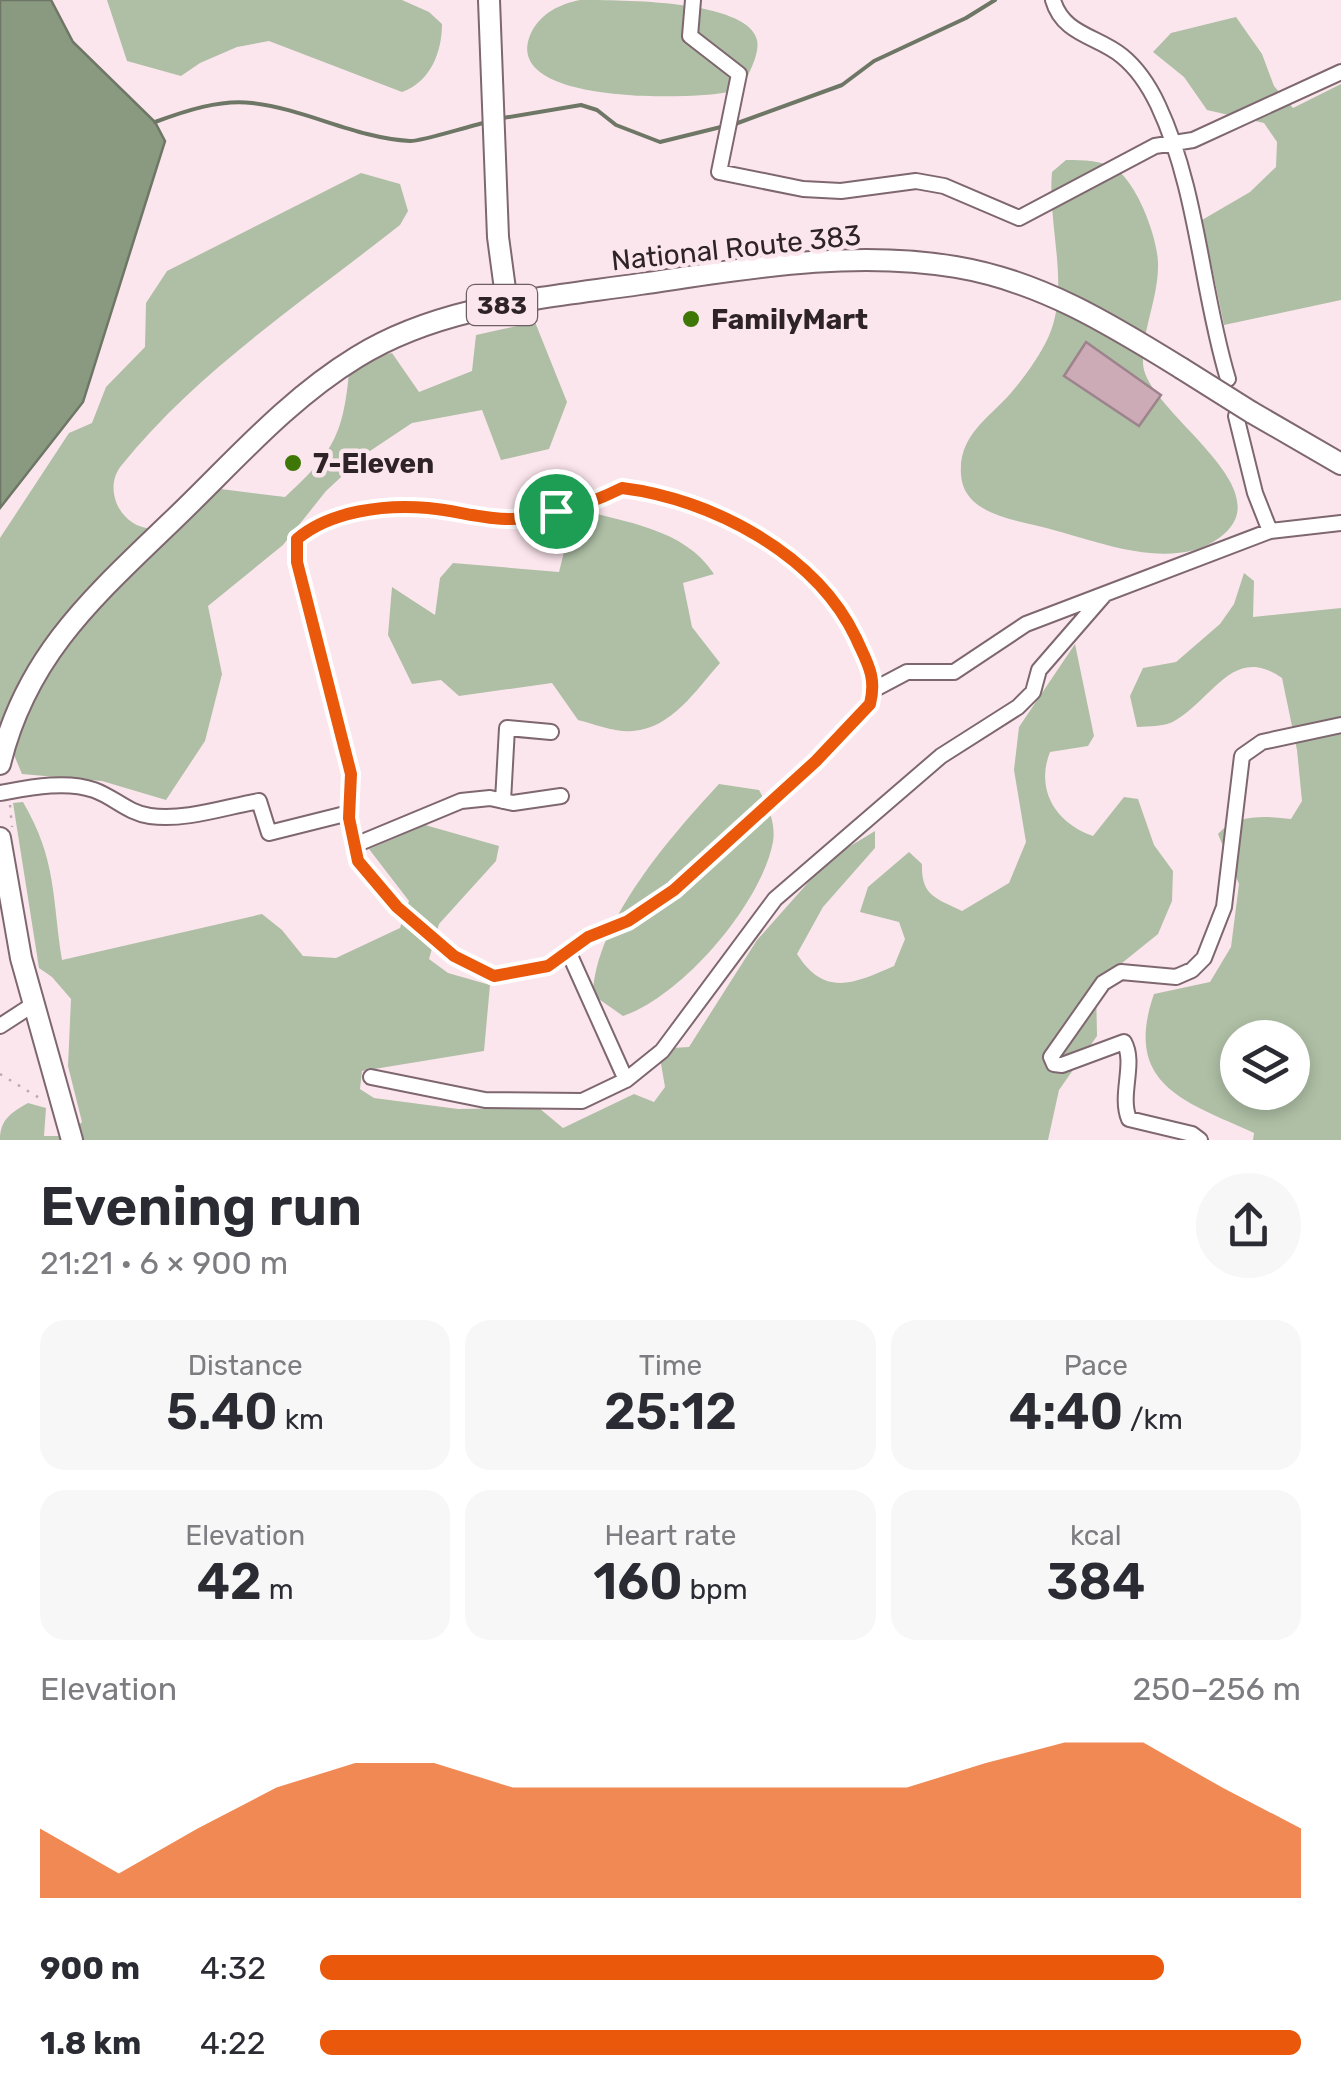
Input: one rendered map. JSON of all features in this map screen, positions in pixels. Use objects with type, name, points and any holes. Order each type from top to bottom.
[{"type":"highway","name":"383","points":[[490,0],[504,294]]},
{"type":"highway","name":"National Route 383","points":[[0,764],[15,713],[48,652],[135,557],[270,423],[359,355],[504,294],[815,262],[896,260],[957,267],[1039,289],[1098,317],[1182,368],[1243,414],[1341,464]]},
{"type":"highway","points":[[0,838],[21,958],[72,1140]]},
{"type":"street","points":[[693,0],[690,36],[740,74],[720,172],[803,189],[840,191],[916,181],[944,186],[1018,218],[1156,146],[1193,140],[1341,72]]},
{"type":"street","points":[[1053,0],[1056,11],[1070,27],[1119,53],[1140,74],[1158,104],[1172,143],[1228,380]]},
{"type":"street","points":[[1243,414],[1256,493],[1270,531]]},
{"type":"street","points":[[622,488],[656,492],[755,535],[812,577],[845,614],[872,666],[874,690],[870,704],[816,761],[674,890],[628,921],[588,937],[548,966],[494,976],[454,956],[397,907],[358,861],[349,813],[351,774],[297,562],[297,539],[314,524],[346,514],[424,507],[512,519],[571,507],[622,488]]},
{"type":"street","points":[[874,690],[907,672],[954,672],[1026,624],[1270,531],[1341,523]]},
{"type":"street","points":[[371,1077],[485,1100],[582,1101],[626,1080],[662,1051],[775,899],[941,756],[1018,706],[1033,692],[1040,670],[1105,594]]},
{"type":"street","points":[[1200,1140],[1192,1134],[1128,1119],[1124,1086],[1129,1050],[1124,1042],[1062,1065],[1054,1064],[1051,1057],[1103,983],[1121,972],[1176,977],[1192,970],[1204,958],[1224,907],[1242,756],[1262,742],[1341,725]]},
{"type":"street","points":[[504,801],[506,728],[550,732]]},
{"type":"street","points":[[0,793],[40,786],[92,789],[128,810],[148,816],[173,816],[259,801],[269,832],[349,813]]},
{"type":"street","points":[[355,845],[461,801],[513,803],[561,796]]},
{"type":"street","points":[[568,951],[626,1080]]},
{"type":"street","points":[[0,1026],[34,1004]]},
{"type":"path","points":[[0,1074],[50,1104]]},
{"type":"shaded area","points":[[0,0],[51,0],[73,42],[155,122],[165,141],[83,402],[0,508]]},
{"type":"shaded area","points":[[107,0],[402,0],[429,12],[442,24],[437,56],[427,74],[402,92],[269,41],[237,47],[181,76],[127,61]]},
{"type":"shaded area","points":[[580,0],[680,5],[731,17],[748,27],[757,40],[756,57],[744,84],[723,93],[638,96],[568,85],[542,74],[528,56],[531,33],[552,10]]},
{"type":"shaded area","points":[[1236,17],[1262,54],[1274,86],[1293,108],[1341,84],[1341,300],[1224,325],[1202,220],[1250,192],[1276,167],[1277,142],[1264,123],[1207,110],[1184,77],[1153,52],[1171,33]]},
{"type":"shaded area","points":[[1066,160],[1099,162],[1117,170],[1139,200],[1151,229],[1157,278],[1143,363],[1149,382],[1226,474],[1236,497],[1236,518],[1219,538],[1201,548],[1158,554],[1113,547],[995,514],[971,499],[964,488],[961,474],[965,447],[1027,372],[1053,324],[1058,282],[1052,172]]},
{"type":"shaded area","points":[[361,173],[400,184],[408,211],[400,225],[253,338],[151,431],[115,476],[119,508],[135,524],[157,528],[183,518],[221,489],[285,497],[316,466],[335,438],[345,406],[350,362],[392,353],[419,392],[472,371],[476,335],[535,322],[567,402],[549,449],[501,460],[482,410],[412,423],[367,453],[326,491],[283,545],[208,606],[222,674],[205,741],[166,800],[102,781],[22,774],[4,731],[0,739],[0,538],[69,433],[92,423],[106,387],[145,347],[146,303],[167,271]]},
{"type":"shaded area","points":[[575,508],[670,537],[687,546],[714,574],[683,583],[692,627],[720,663],[692,696],[660,723],[627,731],[578,720],[552,683],[459,696],[441,680],[412,684],[388,635],[392,587],[435,615],[440,578],[453,563],[559,572]]},
{"type":"shaded area","points":[[1244,573],[1254,581],[1253,617],[1341,608],[1341,1140],[1253,1140],[1254,1133],[1184,1100],[1167,1086],[1154,1070],[1147,1050],[1146,1025],[1154,994],[1210,982],[1231,947],[1239,884],[1218,834],[1242,820],[1291,819],[1302,801],[1297,750],[1282,678],[1265,669],[1237,670],[1176,720],[1137,727],[1130,696],[1143,668],[1176,662],[1220,624],[1234,604]]},
{"type":"shaded area","points":[[1075,644],[1094,736],[1088,746],[1050,752],[1047,792],[1059,814],[1093,836],[1124,797],[1138,799],[1154,845],[1173,871],[1172,901],[1158,934],[1096,984],[1097,1036],[1059,1090],[1048,1140],[0,1140],[8,1117],[28,1103],[46,1108],[44,1136],[67,1136],[82,1122],[68,1066],[71,999],[39,968],[13,803],[23,802],[48,861],[62,960],[262,914],[282,930],[303,956],[336,958],[400,928],[409,901],[369,849],[425,825],[499,846],[496,861],[439,924],[429,959],[448,973],[490,985],[484,1051],[362,1071],[360,1089],[374,1098],[458,1109],[539,1108],[563,1128],[634,1094],[654,1102],[665,1087],[660,1058],[672,1048],[689,1047],[757,940],[829,859],[875,831],[875,848],[823,907],[797,954],[818,977],[830,982],[854,981],[894,966],[905,939],[899,922],[860,912],[868,887],[909,852],[922,864],[927,890],[962,911],[1009,883],[1026,842],[1014,770],[1019,727]]},
{"type":"shaded area","points":[[719,784],[759,790],[773,828],[766,866],[753,893],[716,945],[670,989],[623,1016],[593,995],[607,939],[621,910],[659,854]]},
{"type":"building","points":[[1086,342],[1161,395],[1139,426],[1064,376]]},
{"type":"waterway","points":[[735,124],[842,85],[874,61],[966,18],[995,0]]},
{"type":"waterway","points":[[155,122],[203,107],[240,102],[272,106],[370,135],[410,141],[484,123]]},
{"type":"waterway","points":[[503,118],[581,105],[597,110],[616,125],[660,142],[725,126]]},
{"type":"place","name":"FamilyMart","points":[[691,319]]},
{"type":"place","name":"7-Eleven","points":[[293,463]]},
{"type":"route","points":[[622,488],[656,492],[755,535],[812,577],[845,614],[872,666],[874,690],[870,704],[816,761],[699,863],[674,890],[628,921],[588,937],[548,966],[494,976],[454,956],[397,907],[358,861],[349,818],[351,774],[297,562],[297,539],[314,524],[377,510],[424,507],[512,519],[556,511],[600,499],[622,488]]}]
